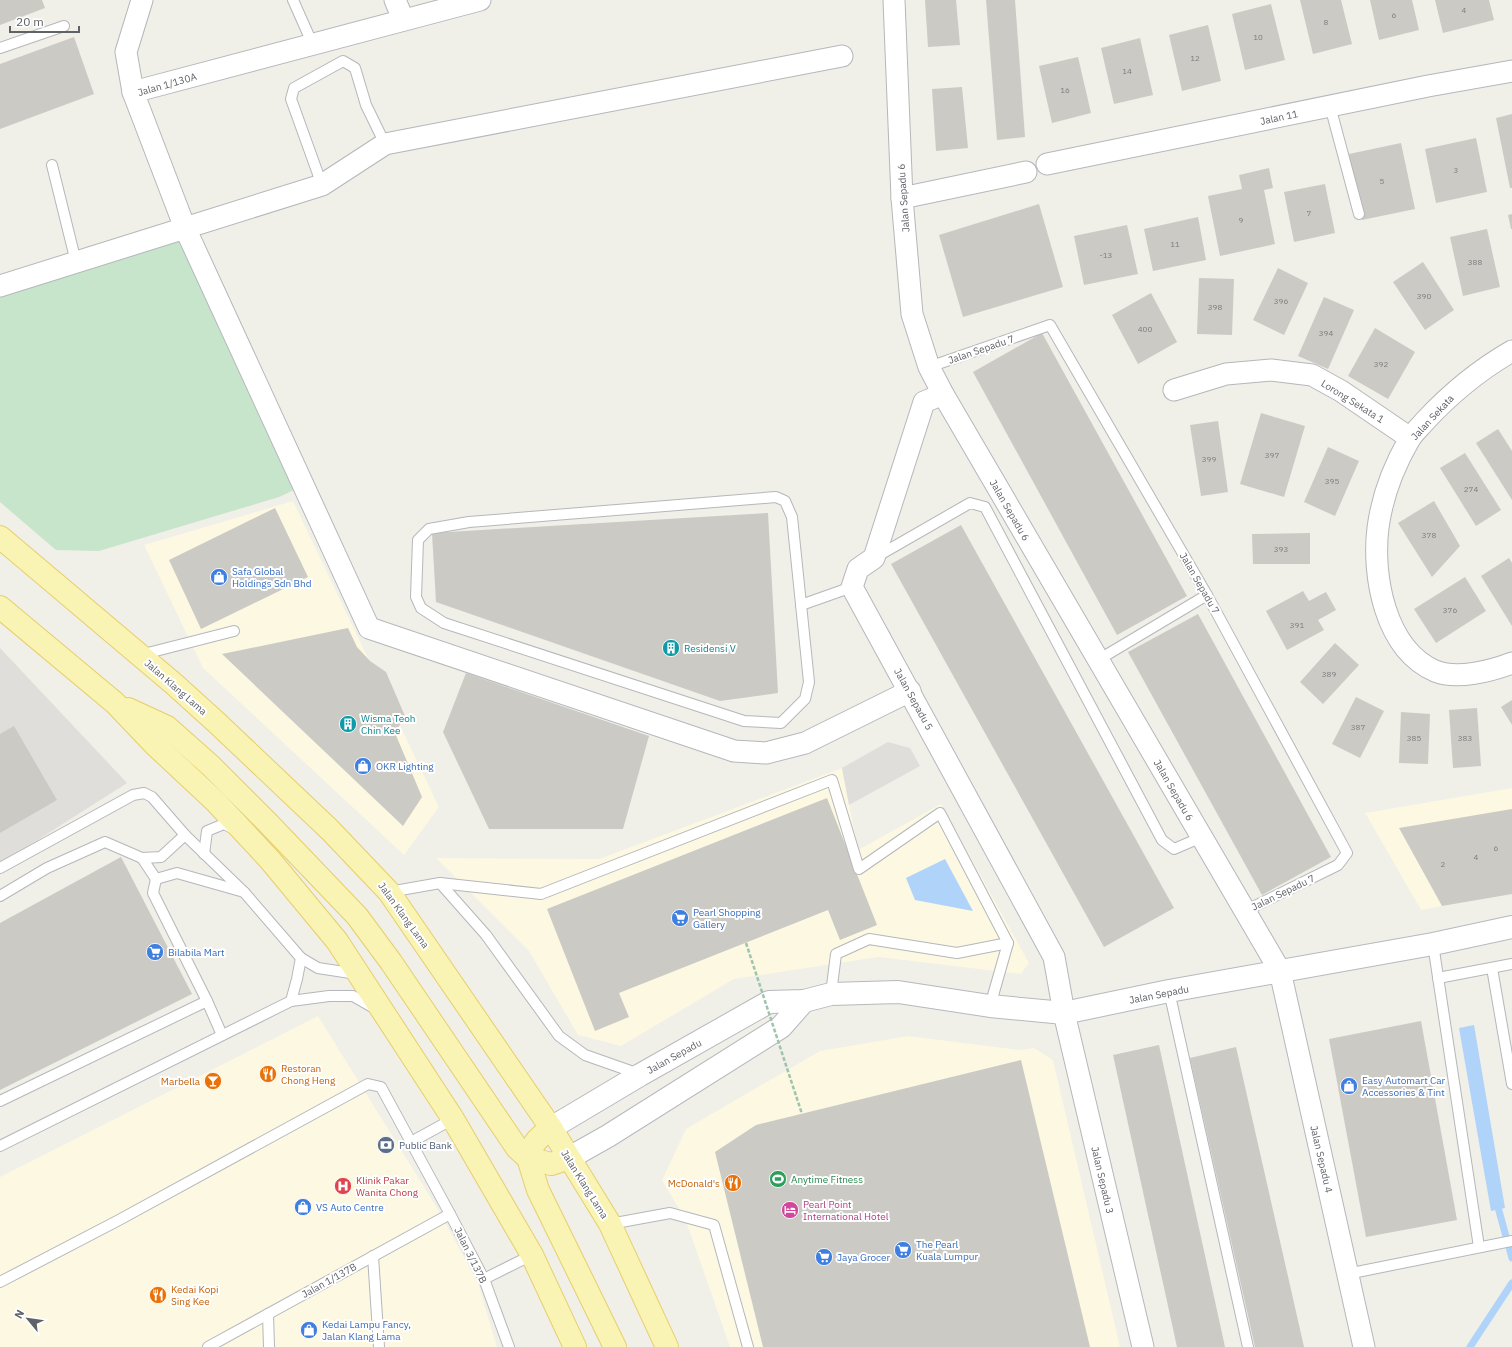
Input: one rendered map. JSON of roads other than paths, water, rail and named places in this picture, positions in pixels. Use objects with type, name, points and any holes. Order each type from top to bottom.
[{"type":"main road","name":"Jalan Klang Lama","points":[[0,538],[140,655],[263,765],[330,830],[390,892],[551,1128],[610,1224],[667,1347]]},
{"type":"main road","points":[[0,607],[115,703],[154,744],[216,802],[270,860],[337,941],[385,1013],[452,1119],[532,1255],[575,1347]]},
{"type":"main road","points":[[115,703],[167,727],[211,766],[357,916],[391,962],[517,1148],[528,1158],[551,1164],[569,1158]]},
{"type":"main road","points":[[551,1128],[536,1139],[528,1158],[538,1190],[615,1347]]},
{"type":"street","points":[[133,92],[126,52],[142,0]]},
{"type":"street","points":[[395,0],[403,19]]},
{"type":"street","name":"Jalan 1/130A","points":[[480,0],[403,19],[314,45],[133,92],[186,228],[369,628],[734,751],[766,753],[805,743],[910,691]]},
{"type":"street","name":"Jalan Sepadu 6","points":[[894,0],[902,198],[912,314],[929,367],[943,394],[1280,971]]},
{"type":"street","points":[[0,286],[322,185],[385,144],[842,56]]},
{"type":"street","name":"Jalan 11","points":[[1047,164],[1428,86],[1512,71]]},
{"type":"street","points":[[902,198],[1026,172]]},
{"type":"street","name":"Jalan Sekata","points":[[1512,351],[1472,377],[1438,407],[1410,438],[1396,465],[1387,490],[1378,527],[1376,556],[1383,606],[1396,634],[1413,657],[1435,671],[1455,674],[1477,673],[1498,669],[1512,663]]},
{"type":"street","name":"Lorong Sekata 1","points":[[1174,390],[1226,374],[1271,370],[1312,375],[1341,391],[1410,438]]},
{"type":"street","points":[[852,587],[858,569],[874,558],[924,402],[943,394]]},
{"type":"street","name":"Jalan Sepadu 5","points":[[852,587],[1054,957],[1064,1013]]},
{"type":"street","name":"Jalan Sepadu","points":[[551,1128],[640,1075],[769,1002],[804,1001],[831,994],[898,992],[990,1006],[1064,1013],[1169,991],[1433,944],[1512,927]]},
{"type":"street","name":"Jalan Sepadu 4","points":[[1280,971],[1364,1347]]},
{"type":"street","points":[[569,1158],[782,1027],[804,1001]]},
{"type":"street","name":"Jalan Sepadu 3","points":[[1064,1013],[1143,1347]]},
{"type":"lane","points":[[293,0],[314,45]]},
{"type":"lane","points":[[0,48],[64,26]]},
{"type":"lane","points":[[322,185],[291,99],[294,88],[343,61],[355,68],[366,105],[385,144]]},
{"type":"lane","points":[[1330,106],[1358,214]]},
{"type":"lane","points":[[52,164],[76,262]]},
{"type":"lane","name":"Jalan Sepadu 7","points":[[929,367],[1050,325],[1207,594],[1347,853],[1338,865],[1245,911]]},
{"type":"lane","points":[[776,497],[784,501],[792,517],[801,605],[809,682],[805,699],[781,723],[744,721],[444,623],[421,608],[416,596],[418,540],[429,529],[469,522],[776,497]]},
{"type":"lane","points":[[874,558],[970,502],[985,507],[1162,840],[1174,849],[1202,837]]},
{"type":"lane","points":[[801,605],[852,587]]},
{"type":"lane","points":[[1098,660],[1207,594]]},
{"type":"lane","points":[[140,655],[234,631]]},
{"type":"lane","points":[[390,892],[440,883],[541,894],[832,780],[859,869],[940,813],[1008,943],[990,1006]]},
{"type":"lane","points":[[0,868],[133,795],[144,793],[152,798],[185,835],[244,892],[301,958],[318,968],[360,975]]},
{"type":"lane","points":[[204,854],[207,831],[224,824],[246,834]]},
{"type":"lane","points":[[0,896],[47,868],[105,842],[142,858],[161,857],[185,835]]},
{"type":"lane","points":[[142,858],[156,879],[153,893],[207,1001],[222,1035]]},
{"type":"lane","points":[[156,879],[177,873],[244,892]]},
{"type":"lane","points":[[440,883],[486,935],[559,1036],[584,1055],[640,1075]]},
{"type":"lane","points":[[831,994],[836,954],[869,939],[957,953],[1008,943]]},
{"type":"lane","points":[[1433,944],[1479,1247]]},
{"type":"lane","points":[[291,1001],[301,958]]},
{"type":"lane","points":[[1438,978],[1512,964]]},
{"type":"lane","points":[[1492,968],[1512,1084]]},
{"type":"lane","points":[[1169,991],[1248,1347]]},
{"type":"lane","points":[[0,1146],[291,1001],[328,996],[353,996],[385,1013]]},
{"type":"lane","points":[[0,1101],[207,1001]]},
{"type":"lane","name":"Jalan 3/137B","points":[[0,1282],[119,1220],[368,1084],[381,1088],[450,1214],[484,1279],[509,1347]]},
{"type":"lane","points":[[411,1142],[452,1119]]},
{"type":"lane","points":[[610,1224],[670,1213],[714,1225],[748,1347]]},
{"type":"lane","name":"Jalan 1/137B","points":[[208,1347],[450,1214]]},
{"type":"lane","points":[[1348,1274],[1512,1241]]},
{"type":"lane","points":[[484,1279],[532,1255]]},
{"type":"lane","points":[[373,1256],[379,1347]]},
{"type":"lane","points":[[268,1314],[269,1347]]},
{"type":"water","points":[[945,859],[973,911],[915,900],[906,878]]},
{"type":"water","points":[[1474,1025],[1505,1208],[1491,1211],[1459,1028]]},
{"type":"waterway","points":[[1496,1200],[1512,1258]]},
{"type":"waterway","points":[[1470,1347],[1512,1283]]},
{"type":"place","name":"Safa Global Holdings Sdn Bhd","points":[[219,577]]},
{"type":"place","name":"Residensi V","points":[[671,648]]},
{"type":"place","name":"Wisma Teoh Chin Kee","points":[[348,724]]},
{"type":"place","name":"OKR Lighting","points":[[363,766]]},
{"type":"place","name":"Pearl Shopping Gallery","points":[[680,918]]},
{"type":"place","name":"Bilabila Mart","points":[[155,952]]},
{"type":"place","name":"Restoran Chong Heng","points":[[268,1074]]},
{"type":"place","name":"Marbella","points":[[213,1081]]},
{"type":"place","name":"Easy Automart Car Accessories & Tint","points":[[1349,1086]]},
{"type":"place","name":"Public Bank","points":[[386,1145]]},
{"type":"place","name":"Anytime Fitness","points":[[778,1179]]},
{"type":"place","name":"McDonald's","points":[[733,1183]]},
{"type":"place","name":"Klinik Pakar Wanita Chong","points":[[343,1186]]},
{"type":"place","name":"VS Auto Centre","points":[[303,1207]]},
{"type":"place","name":"Pearl Point International Hotel","points":[[790,1210]]},
{"type":"place","name":"The Pearl Kuala Lumpur","points":[[903,1250]]},
{"type":"place","name":"Jaya Grocer","points":[[824,1257]]},
{"type":"place","name":"Kedai Kopi Sing Kee","points":[[158,1295]]},
{"type":"place","name":"Kedai Lampu Fancy, Jalan Klang Lama","points":[[309,1330]]}]
